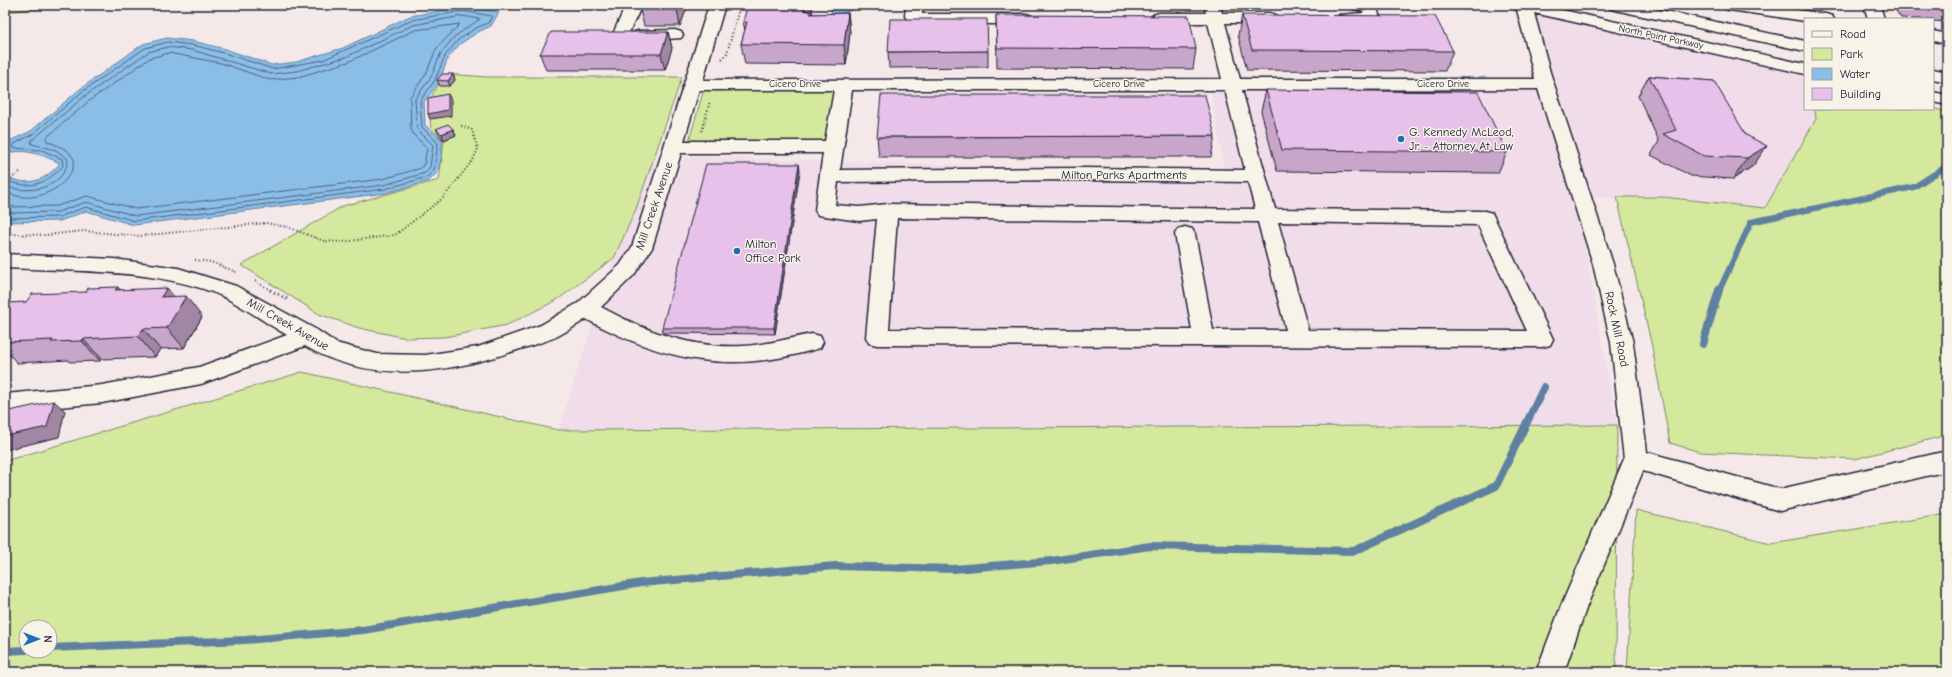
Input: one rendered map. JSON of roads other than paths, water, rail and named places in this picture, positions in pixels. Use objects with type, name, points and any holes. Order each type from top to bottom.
[{"type":"street","points":[[634,5],[613,36],[675,35]]},
{"type":"street","name":"Mill Creek Avenue","points":[[5,261],[114,266],[178,275],[229,291],[309,336],[330,350],[378,362],[425,364],[479,356],[549,331],[586,309],[627,270],[642,248],[693,85],[712,15],[717,5]]},
{"type":"street","points":[[914,5],[913,16],[920,19],[1040,19]]},
{"type":"street","points":[[1333,18],[1372,18],[1370,8],[1355,5]]},
{"type":"street","points":[[1729,5],[1775,8],[1821,18]]},
{"type":"street","points":[[1872,5],[1876,18]]},
{"type":"street","name":"North Point Parkway","points":[[1522,6],[1804,69]]},
{"type":"street","name":"Rock Mill Road","points":[[1522,6],[1544,84],[1603,264],[1622,343],[1636,459],[1574,606],[1550,672]]},
{"type":"street","name":"North Point Parkway","points":[[1621,6],[1804,46]]},
{"type":"street","points":[[1144,18],[1214,12],[1286,18]]},
{"type":"street","points":[[1214,12],[1265,216],[1299,339]]},
{"type":"street","points":[[1934,36],[1947,39]]},
{"type":"street","points":[[1934,74],[1947,77]]},
{"type":"street","points":[[844,84],[833,147],[825,210],[859,214],[888,211],[1485,218],[1542,339],[877,337],[888,211]]},
{"type":"street","name":"Cicero Drive","points":[[693,85],[1544,84]]},
{"type":"street","points":[[1934,97],[1947,100]]},
{"type":"street","points":[[673,147],[833,147]]},
{"type":"street","name":"Milton Parks Apartments","points":[[829,176],[1075,174],[1256,176]]},
{"type":"street","points":[[1185,234],[1204,338]]},
{"type":"street","points":[[586,309],[622,329],[650,340],[707,354],[735,355],[812,342]]},
{"type":"street","points":[[5,403],[102,394],[201,375],[309,336]]},
{"type":"street","points":[[1636,459],[1780,500],[1947,461]]},
{"type":"water","points":[[832,5],[858,5],[853,10],[831,14]]},
{"type":"water","points":[[462,7],[499,12],[491,26],[478,32],[460,44],[448,58],[439,82],[424,102],[425,125],[442,140],[442,155],[438,172],[429,181],[386,193],[134,225],[86,211],[60,221],[5,222],[5,176],[21,181],[35,181],[48,175],[60,163],[33,153],[18,151],[5,155],[5,143],[31,131],[80,89],[143,44],[167,38],[193,41],[225,49],[272,65],[296,62],[343,48],[410,16]]},
{"type":"waterway","points":[[1719,291],[1751,222],[1914,187],[1947,166]]},
{"type":"waterway","points":[[1703,344],[1719,290]]},
{"type":"waterway","points":[[58,648],[245,640],[363,630],[641,583],[835,566],[954,569],[1051,561],[1150,546],[1354,551],[1496,486],[1544,387]]},
{"type":"waterway","points":[[5,651],[18,650]]},
{"type":"place","name":"G. Kennedy McLeod, Jr. - Attorney At Law","points":[[1401,139]]},
{"type":"place","name":"Milton Office Park","points":[[737,251]]}]
